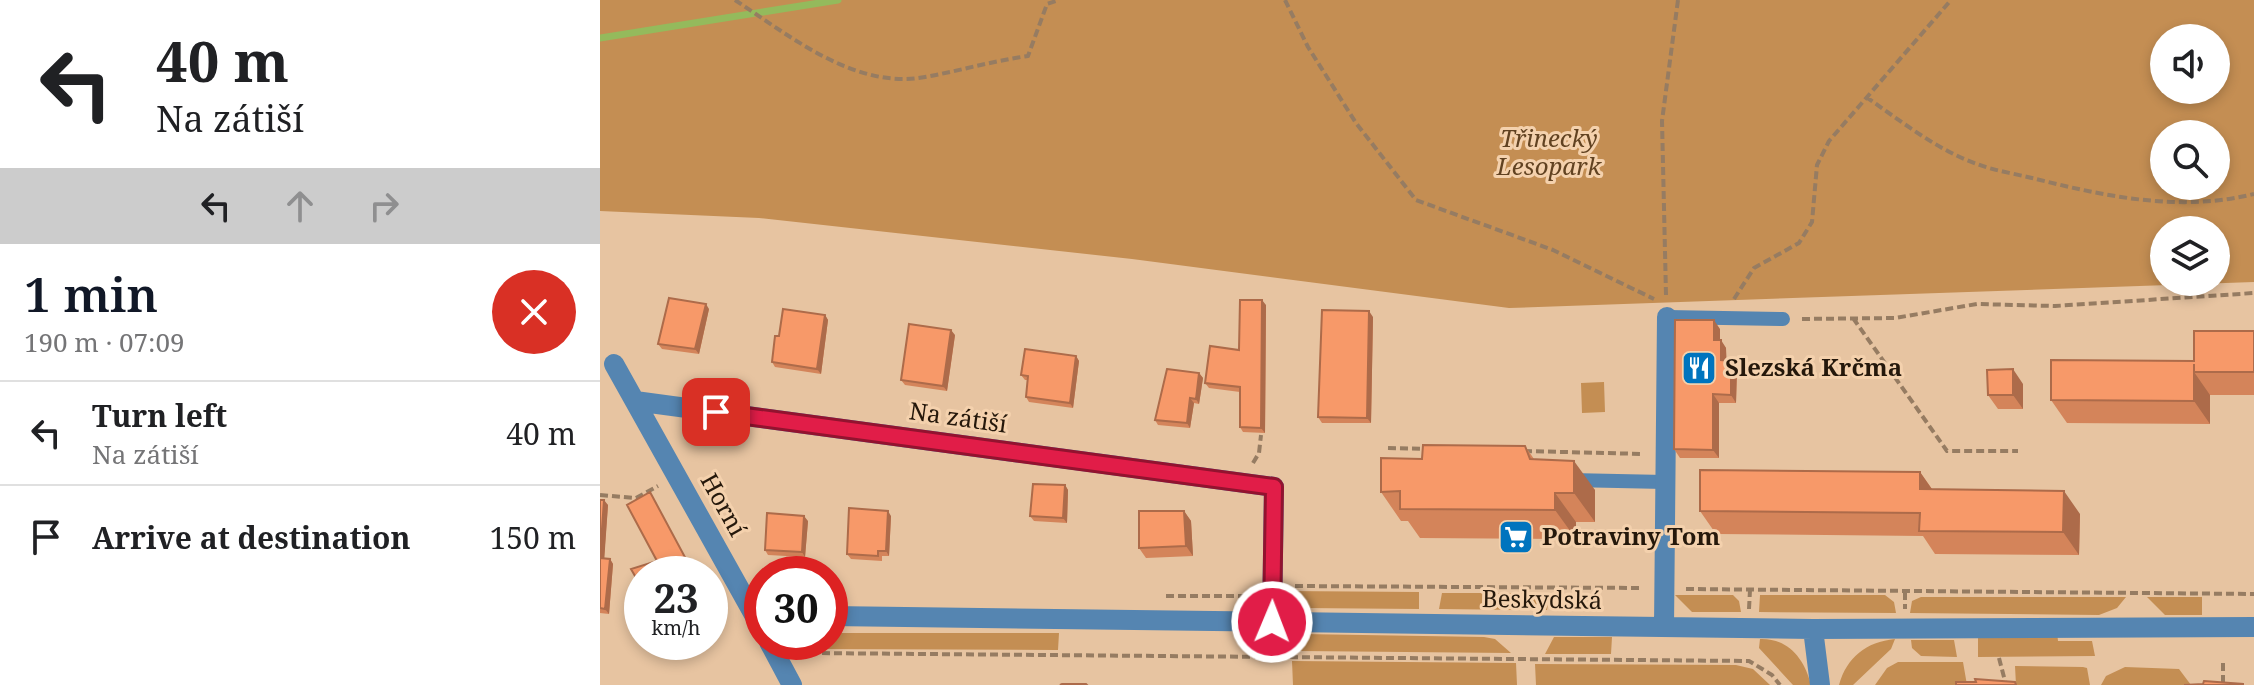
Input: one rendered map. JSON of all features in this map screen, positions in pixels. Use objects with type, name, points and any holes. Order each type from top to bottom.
[{"type":"street","points":[[1664,627],[1667,317]]},
{"type":"street","name":"Horní","points":[[614,364],[744,594]]},
{"type":"street","name":"Na zátiší","points":[[635,401],[1274,487],[1272,586]]},
{"type":"street","points":[[1272,586],[1272,622]]},
{"type":"street","name":"Beskydská","points":[[848,616],[1813,629],[2254,627]]},
{"type":"street","points":[[1813,629],[1820,685]]},
{"type":"street","points":[[779,660],[792,685]]},
{"type":"lane","points":[[1667,317],[1783,319]]},
{"type":"lane","points":[[1555,479],[1665,482]]},
{"type":"path","points":[[735,0],[799,42],[869,77],[922,78],[981,62],[1028,56],[1047,4],[1059,0]]},
{"type":"path","points":[[1285,0],[1308,47],[1356,123],[1416,200],[1553,250],[1622,281],[1667,306],[1662,121],[1678,0]]},
{"type":"path","points":[[1724,318],[1754,268],[1799,243],[1812,222],[1817,165],[1835,132],[1951,0]]},
{"type":"path","points":[[1866,97],[1920,134],[1975,164],[2046,182],[2126,201],[2227,200],[2254,194]]},
{"type":"path","points":[[1783,319],[1895,318],[1977,304],[2055,306],[2254,293]]},
{"type":"path","points":[[1853,318],[1947,451],[2018,451]]},
{"type":"path","points":[[1388,448],[1434,449]]},
{"type":"path","points":[[1511,451],[1666,454]]},
{"type":"path","points":[[600,495],[636,498],[677,476]]},
{"type":"path","points":[[1272,586],[1646,588]]},
{"type":"path","points":[[1672,589],[2254,594]]},
{"type":"path","points":[[1749,612],[1750,590]]},
{"type":"path","points":[[1905,592],[1905,612]]},
{"type":"path","points":[[848,653],[1749,661],[1780,685]]},
{"type":"path","points":[[1999,658],[2006,685]]},
{"type":"path","points":[[2223,663],[2223,685]]},
{"type":"green space","name":"Třinecký Lesopark","points":[[600,0],[2254,0],[2254,282],[2230,283],[2230,216],[2150,216],[2150,286],[1509,308],[1132,259],[759,218],[600,211]]},
{"type":"green space","points":[[1604,382],[1605,412],[1582,413],[1581,383]]},
{"type":"green space","points":[[1283,591],[1419,592],[1419,609],[1303,608]]},
{"type":"green space","points":[[1442,593],[1550,593],[1547,610],[1543,610],[1542,606],[1531,606],[1530,610],[1439,609]]},
{"type":"green space","points":[[1675,595],[1733,595],[1739,601],[1741,612],[1692,612]]},
{"type":"green space","points":[[1760,595],[1885,595],[1894,602],[1896,613],[1759,612]]},
{"type":"green space","points":[[1921,597],[2126,597],[2117,608],[2099,615],[1910,613],[1912,601]]},
{"type":"green space","points":[[2147,597],[2202,597],[2202,615],[2165,615]]},
{"type":"green space","points":[[2057,632],[2058,641],[2092,641],[2095,656],[1978,657],[1978,634]]},
{"type":"green space","points":[[848,633],[1059,633],[1058,650],[848,649]]},
{"type":"green space","points":[[1302,634],[1484,637],[1495,639],[1511,653],[1300,651]]},
{"type":"green space","points":[[1554,637],[1612,637],[1611,654],[1545,654]]},
{"type":"green space","points":[[1760,639],[1779,642],[1794,652],[1805,667],[1811,685],[1793,685],[1759,648]]},
{"type":"green space","points":[[1895,639],[1891,649],[1853,685],[1839,685],[1847,666],[1859,653],[1867,647]]},
{"type":"green space","points":[[1911,640],[1954,640],[1957,657],[1921,656],[1912,648]]},
{"type":"green space","points":[[1292,661],[1516,663],[1517,685],[1293,685]]},
{"type":"green space","points":[[1898,662],[1963,662],[1967,685],[1875,685],[1887,668]]},
{"type":"green space","points":[[1535,664],[1736,665],[1753,669],[1770,685],[1536,685]]},
{"type":"green space","points":[[2015,666],[2087,668],[2090,685],[2016,685]]},
{"type":"green space","points":[[2125,667],[2179,669],[2191,685],[2101,685],[2106,676]]},
{"type":"building","points":[[669,298],[706,304],[695,349],[658,344]]},
{"type":"building","points":[[1240,300],[1262,300],[1261,428],[1240,427],[1240,387],[1205,383],[1210,346],[1239,350]]},
{"type":"building","points":[[783,309],[825,315],[817,369],[772,362]]},
{"type":"building","points":[[1322,310],[1369,311],[1367,418],[1318,417]]},
{"type":"building","points":[[1675,320],[1714,320],[1714,340],[1721,340],[1721,360],[1731,361],[1731,395],[1713,394],[1713,450],[1674,449]]},
{"type":"building","points":[[909,324],[951,330],[943,386],[901,380]]},
{"type":"building","points":[[2194,331],[2254,331],[2254,372],[2194,372],[2194,401],[2051,400],[2051,360],[2194,361]]},
{"type":"building","points":[[1025,349],[1076,356],[1070,403],[1026,397],[1028,376],[1021,375]]},
{"type":"building","points":[[1167,369],[1199,373],[1196,399],[1190,398],[1187,423],[1155,420]]},
{"type":"building","points":[[2013,369],[2013,395],[1988,395],[1987,370]]},
{"type":"building","points":[[1423,445],[1525,446],[1530,459],[1574,461],[1574,493],[1555,493],[1555,510],[1400,509],[1400,491],[1381,492],[1381,458],[1422,459]]},
{"type":"building","points":[[1700,470],[1920,472],[1920,489],[2064,491],[2063,532],[1919,531],[1920,513],[1700,511]]},
{"type":"building","points":[[1033,484],[1065,485],[1063,518],[1030,516]]},
{"type":"building","points":[[650,492],[684,556],[654,556],[627,505]]},
{"type":"building","points":[[600,500],[604,500],[600,558]]},
{"type":"building","points":[[849,508],[888,511],[886,551],[878,551],[878,556],[847,554]]},
{"type":"building","points":[[1139,511],[1184,511],[1186,546],[1139,548]]},
{"type":"building","points":[[767,513],[804,516],[802,552],[765,550]]},
{"type":"building","points":[[600,558],[610,559],[605,609],[600,608]]},
{"type":"building","points":[[1975,679],[2015,682],[2016,685],[1956,685],[1956,682],[1976,682]]},
{"type":"building","points":[[2204,681],[2243,685],[2184,685],[2203,684]]},
{"type":"waterway","points":[[600,38],[838,0]]},
{"type":"place","name":"Slezská Krčma","points":[[1699,368]]},
{"type":"place","name":"Potraviny Tom","points":[[1516,537]]},
{"type":"route","points":[[716,412],[1274,487],[1272,622]]}]
